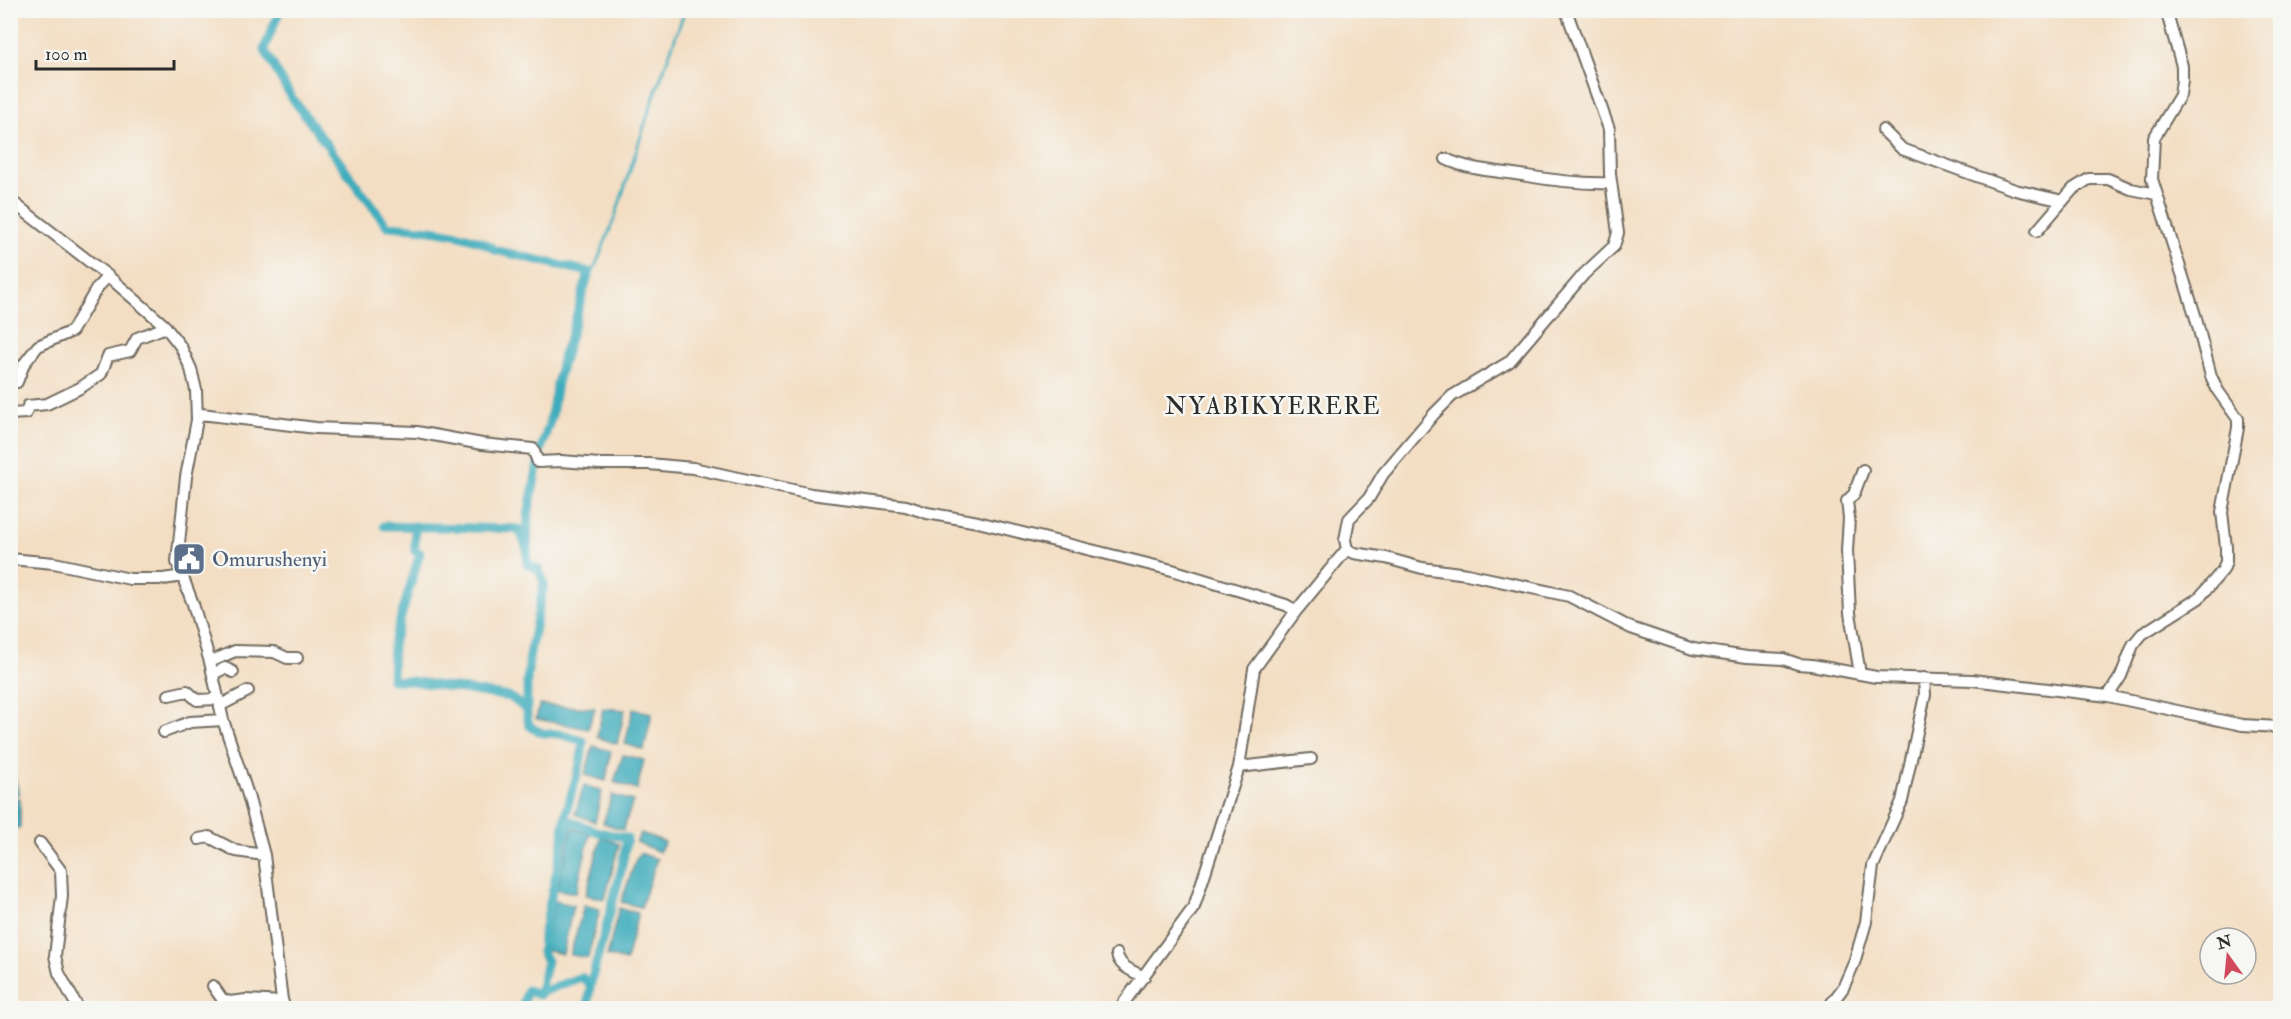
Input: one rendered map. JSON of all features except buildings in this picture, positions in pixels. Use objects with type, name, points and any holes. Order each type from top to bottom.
[{"type":"street","points":[[1566,10],[1609,129],[1611,183],[1618,233],[1614,246],[1584,274],[1509,362],[1452,396],[1434,414],[1383,474],[1369,498],[1350,519],[1345,540],[1347,549],[1354,553],[1386,558],[1422,568],[1467,574],[1569,596],[1631,628],[1693,649],[1747,657],[1783,659],[1798,664],[1812,664],[1876,677],[1972,680],[2108,696],[2242,725],[2280,728]]},
{"type":"street","points":[[2108,696],[2121,676],[2133,645],[2142,634],[2199,598],[2223,570],[2226,562],[2226,547],[2222,512],[2238,429],[2238,419],[2218,391],[2211,376],[2195,315],[2152,179],[2154,138],[2180,95],[2182,80],[2182,66],[2166,10]]},
{"type":"street","points":[[1883,130],[1902,149],[2015,190],[2063,201]]},
{"type":"street","points":[[1446,159],[1469,166],[1548,181],[1611,183]]},
{"type":"street","points":[[2037,231],[2073,189],[2089,179],[2108,178],[2131,189],[2156,194]]},
{"type":"street","points":[[10,200],[108,276],[166,327],[181,347],[191,369],[196,390],[197,420],[186,477],[177,562],[193,604],[210,662],[223,720],[248,795],[264,855],[283,1005],[246,1000],[230,1002],[222,999],[213,986]]},
{"type":"street","points":[[10,382],[17,382],[24,363],[38,346],[72,331],[97,288],[108,276]]},
{"type":"street","points":[[10,414],[26,413],[28,406],[47,405],[80,388],[100,374],[108,356],[130,351],[137,338],[166,327]]},
{"type":"street","points":[[197,420],[201,414],[316,428],[417,432],[482,444],[533,449],[538,462],[649,464],[693,468],[811,494],[906,506],[927,513],[978,522],[1172,570],[1286,605],[1296,611]]},
{"type":"street","points":[[1860,674],[1850,613],[1847,551],[1850,518],[1847,501],[1854,494],[1863,470]]},
{"type":"street","points":[[1120,1008],[1194,907],[1239,767],[1254,669],[1296,611],[1347,549]]},
{"type":"street","points":[[10,559],[54,563],[130,579],[163,579],[183,576]]},
{"type":"street","points":[[210,662],[235,651],[274,652],[287,658],[297,658]]},
{"type":"street","points":[[213,674],[225,668],[232,672]]},
{"type":"street","points":[[1828,1008],[1843,988],[1854,963],[1866,922],[1873,866],[1902,801],[1924,695],[1924,678]]},
{"type":"street","points":[[169,694],[187,691],[197,700],[216,699],[221,705]]},
{"type":"street","points":[[221,705],[248,691]]},
{"type":"street","points":[[164,732],[190,722],[223,720]]},
{"type":"street","points":[[1239,767],[1311,759]]},
{"type":"street","points":[[199,838],[209,837],[236,851],[264,855]]},
{"type":"street","points":[[40,843],[61,871],[62,896],[55,956],[59,974],[78,1008]]},
{"type":"street","points":[[1117,954],[1118,961],[1144,977]]},
{"type":"water","points":[[539,705],[595,708],[588,729],[536,719]]},
{"type":"water","points":[[603,708],[625,710],[617,744],[597,737]]},
{"type":"water","points":[[633,709],[652,713],[644,750],[625,744]]},
{"type":"water","points":[[593,746],[611,751],[606,781],[585,775]]},
{"type":"water","points":[[623,755],[644,760],[637,790],[614,782]]},
{"type":"water","points":[[11,761],[19,794],[10,796]]},
{"type":"water","points":[[584,785],[602,791],[595,822],[575,814]]},
{"type":"water","points":[[612,795],[633,801],[623,830],[603,823]]},
{"type":"water","points":[[20,798],[20,828],[11,828],[11,799]]},
{"type":"water","points":[[572,828],[590,834],[576,893],[557,890]]},
{"type":"water","points":[[641,833],[665,842],[659,852],[636,842]]},
{"type":"water","points":[[601,837],[619,844],[605,899],[586,895]]},
{"type":"water","points":[[640,853],[657,859],[641,907],[621,902]]},
{"type":"water","points":[[555,901],[573,905],[563,954],[544,950]]},
{"type":"water","points":[[584,905],[600,909],[588,958],[570,955]]},
{"type":"water","points":[[619,908],[638,913],[626,961],[607,956]]},
{"type":"waterway","points":[[280,10],[264,49],[290,95],[387,226],[459,235],[495,250],[589,272],[557,383],[552,415],[540,452],[528,516],[527,564],[539,570],[544,583],[530,652],[527,681],[529,725],[543,733],[559,734],[583,741],[582,754],[566,816],[563,841],[570,821],[598,832],[627,838],[621,871],[591,982],[587,1008]]},
{"type":"waterway","points":[[544,434],[560,354],[615,217],[685,10]]},
{"type":"waterway","points":[[384,526],[519,529],[527,549]]},
{"type":"waterway","points":[[415,526],[415,551],[420,553],[393,644],[392,680],[412,681],[510,697],[527,710]]},
{"type":"waterway","points":[[539,995],[547,961],[542,952],[543,936],[563,841]]},
{"type":"waterway","points":[[522,1008],[527,990],[539,995],[581,977],[591,984]]},
{"type":"place","name":"Omurushenyi","points":[[189,559]]},
{"type":"district","name":"NYABIKYERERE","points":[[1273,406]]}]
